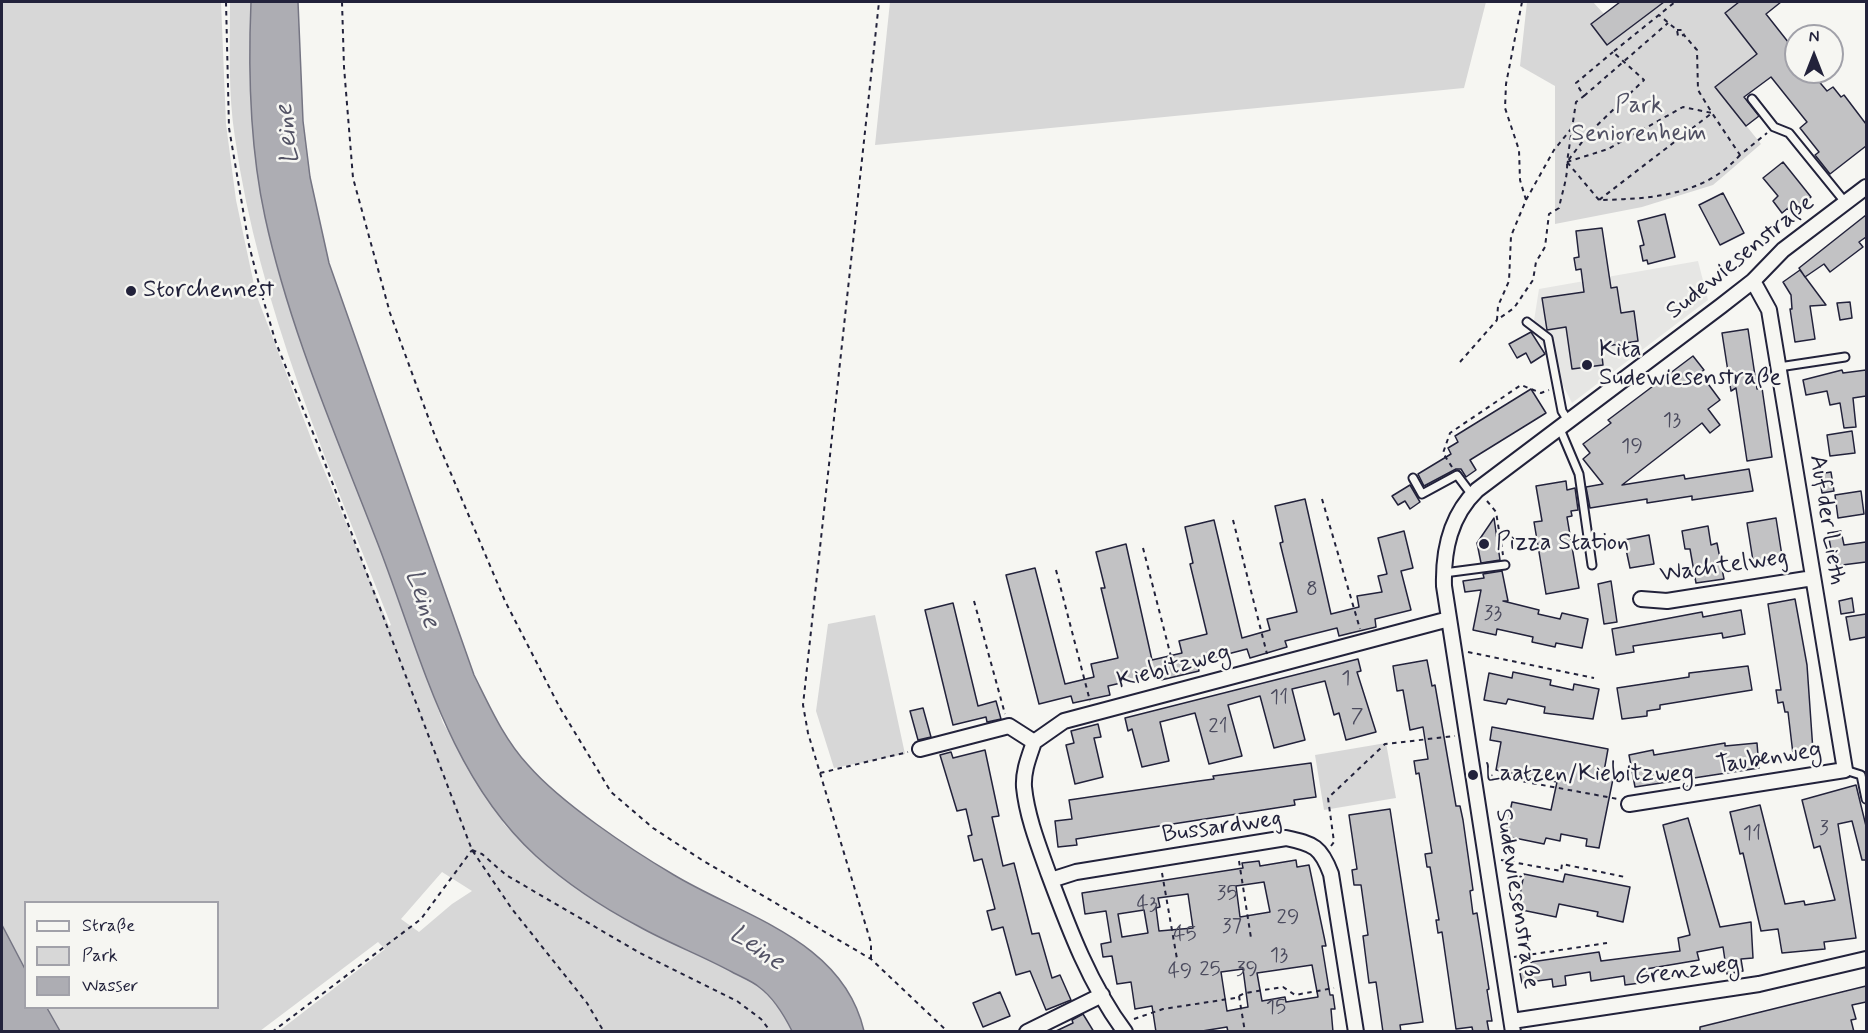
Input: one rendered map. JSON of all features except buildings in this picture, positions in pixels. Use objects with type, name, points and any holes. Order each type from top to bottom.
[{"type":"street","name":"Sudewiesenstraße","points":[[1512,1026],[1449,619],[1444,573],[1445,550],[1457,516],[1475,492],[1753,281],[1783,250],[1866,187]]},
{"type":"street","name":"Auf der Lieth","points":[[1753,281],[1769,310],[1845,770]]},
{"type":"street","name":"Wachtelweg","points":[[1641,599],[1667,601],[1813,578]]},
{"type":"street","name":"Kiebitzweg","points":[[1034,742],[1064,721],[1449,619]]},
{"type":"street","points":[[920,749],[1009,726],[1034,742],[1026,764],[1024,786],[1037,842],[1077,945],[1101,995],[1122,1028]]},
{"type":"street","name":"Taubenweg","points":[[1629,804],[1845,770]]},
{"type":"street","name":"Bussardweg","points":[[1051,880],[1076,872],[1286,838],[1310,843],[1324,856]]},
{"type":"street","points":[[1324,856],[1331,874],[1356,1032]]},
{"type":"street","name":"Grenzweg","points":[[1512,1026],[1759,984],[1866,959]]},
{"type":"street","points":[[1027,1032],[1101,995]]},
{"type":"lane","points":[[1752,99],[1774,127],[1789,133],[1845,202]]},
{"type":"lane","points":[[1527,322],[1548,338],[1565,425],[1579,474],[1592,565]]},
{"type":"lane","points":[[1779,367],[1845,357]]},
{"type":"lane","points":[[1413,478],[1422,494],[1457,475],[1475,492]]},
{"type":"lane","points":[[1444,573],[1505,565]]},
{"type":"lane","points":[[1845,770],[1861,775],[1866,799]]},
{"type":"path","points":[[226,2],[229,129],[249,245],[276,343],[322,455],[472,850],[512,909],[587,1003],[604,1032]]},
{"type":"path","points":[[342,2],[344,67],[353,178],[390,313],[435,436],[506,601],[560,708],[611,792],[653,828],[702,860],[872,959],[948,1032]]},
{"type":"path","points":[[872,959],[871,943],[808,734],[803,705],[879,2]]},
{"type":"path","points":[[1522,2],[1506,84],[1505,108],[1519,150],[1520,180],[1526,200]]},
{"type":"path","points":[[1584,96],[1576,83],[1675,2]]},
{"type":"path","points":[[1659,15],[1677,30],[1682,30],[1696,50],[1698,90],[1740,155]]},
{"type":"path","points":[[1460,362],[1497,320],[1514,308],[1533,280],[1536,262],[1545,248],[1549,214],[1559,208],[1563,185],[1568,175],[1566,162],[1576,102],[1668,22]]},
{"type":"path","points":[[1677,30],[1678,36],[1684,35]]},
{"type":"path","points":[[1566,162],[1588,134],[1644,81],[1613,52]]},
{"type":"path","points":[[1566,162],[1608,149],[1683,107],[1712,113]]},
{"type":"path","points":[[1599,200],[1712,113]]},
{"type":"path","points":[[1599,200],[1644,199],[1707,183],[1727,170],[1740,155],[1774,127]]},
{"type":"path","points":[[1497,320],[1498,306],[1509,281],[1511,236],[1526,200],[1554,150],[1572,128]]},
{"type":"path","points":[[1566,162],[1599,200]]},
{"type":"path","points":[[1514,308],[1521,314]]},
{"type":"path","points":[[1457,475],[1443,453],[1450,433],[1521,385],[1541,393],[1559,387]]},
{"type":"path","points":[[1475,492],[1496,512],[1505,565]]},
{"type":"path","points":[[1322,499],[1364,641]]},
{"type":"path","points":[[1233,520],[1271,666]]},
{"type":"path","points":[[1143,548],[1180,690]]},
{"type":"path","points":[[1056,570],[1093,713]]},
{"type":"path","points":[[974,601],[1009,726]]},
{"type":"path","points":[[1454,649],[1594,678]]},
{"type":"path","points":[[1324,856],[1334,842],[1328,798],[1385,744],[1467,734]]},
{"type":"path","points":[[820,773],[920,749]]},
{"type":"path","name":"Sudewiesenstraße","points":[[1473,775],[1498,776],[1617,799],[1629,804]]},
{"type":"path","points":[[1236,846],[1251,938]]},
{"type":"path","points":[[272,1032],[421,919],[472,850]]},
{"type":"path","points":[[472,850],[482,854],[507,875],[640,952],[737,1001],[761,1019],[771,1032]]},
{"type":"path","points":[[1160,859],[1177,959]]},
{"type":"path","points":[[1486,862],[1506,860],[1561,871],[1562,864],[1625,877]]},
{"type":"path","points":[[1502,959],[1607,943]]},
{"type":"path","points":[[1122,1028],[1163,1010],[1283,987],[1295,995],[1349,986]]},
{"type":"path","points":[[1239,996],[1245,1032]]},
{"type":"shaded area","name":"Kita Sudewiesenstraße","points":[[1698,261],[1708,300],[1572,403],[1533,327],[1539,289]]},
{"type":"green space","points":[[2,2],[221,2],[226,124],[236,200],[256,294],[314,446],[389,626],[391,625],[299,385],[261,263],[246,201],[231,104],[230,2],[251,2],[251,84],[256,145],[264,214],[280,278],[296,327],[405,613],[443,723],[504,824],[535,855],[589,896],[639,927],[701,955],[759,986],[782,1012],[792,1031],[279,1031],[385,949],[378,942],[260,1031],[2,1032]],"holes":[[[442,872],[472,891],[452,904],[419,932],[401,919]]]},
{"type":"green space","points":[[890,2],[1486,2],[1464,88],[875,145]]},
{"type":"green space","name":"Park Seniorenheim","points":[[1527,2],[1593,2],[1604,14],[1591,24],[1607,45],[1664,2],[1739,2],[1725,13],[1757,54],[1715,87],[1761,144],[1713,185],[1642,207],[1555,224],[1555,86],[1520,66]]},
{"type":"green space","points":[[875,615],[905,754],[834,768],[816,711],[828,624]]},
{"type":"green space","points":[[1386,743],[1396,798],[1324,810],[1315,755]]},
{"type":"water","name":"Leine","points":[[251,2],[298,2],[303,121],[310,177],[329,263],[474,675],[505,734],[519,755],[542,780],[577,810],[674,875],[759,919],[813,953],[835,974],[853,1000],[864,1031],[792,1031],[774,1002],[756,985],[625,919],[560,876],[536,856],[505,823],[479,787],[438,708],[392,581],[314,380],[275,258],[260,191],[253,137],[250,83]]},
{"type":"water","points":[[2,925],[24,967],[24,1009],[48,1009],[60,1031],[2,1031]]},
{"type":"place","name":"Storchennest","points":[[131,291]]},
{"type":"place","name":"Kita Sudewiesenstraße","points":[[1587,365]]},
{"type":"place","name":"Pizza Station","points":[[1484,544]]},
{"type":"place","name":"Laatzen/Kiebitzweg","points":[[1473,775]]}]
